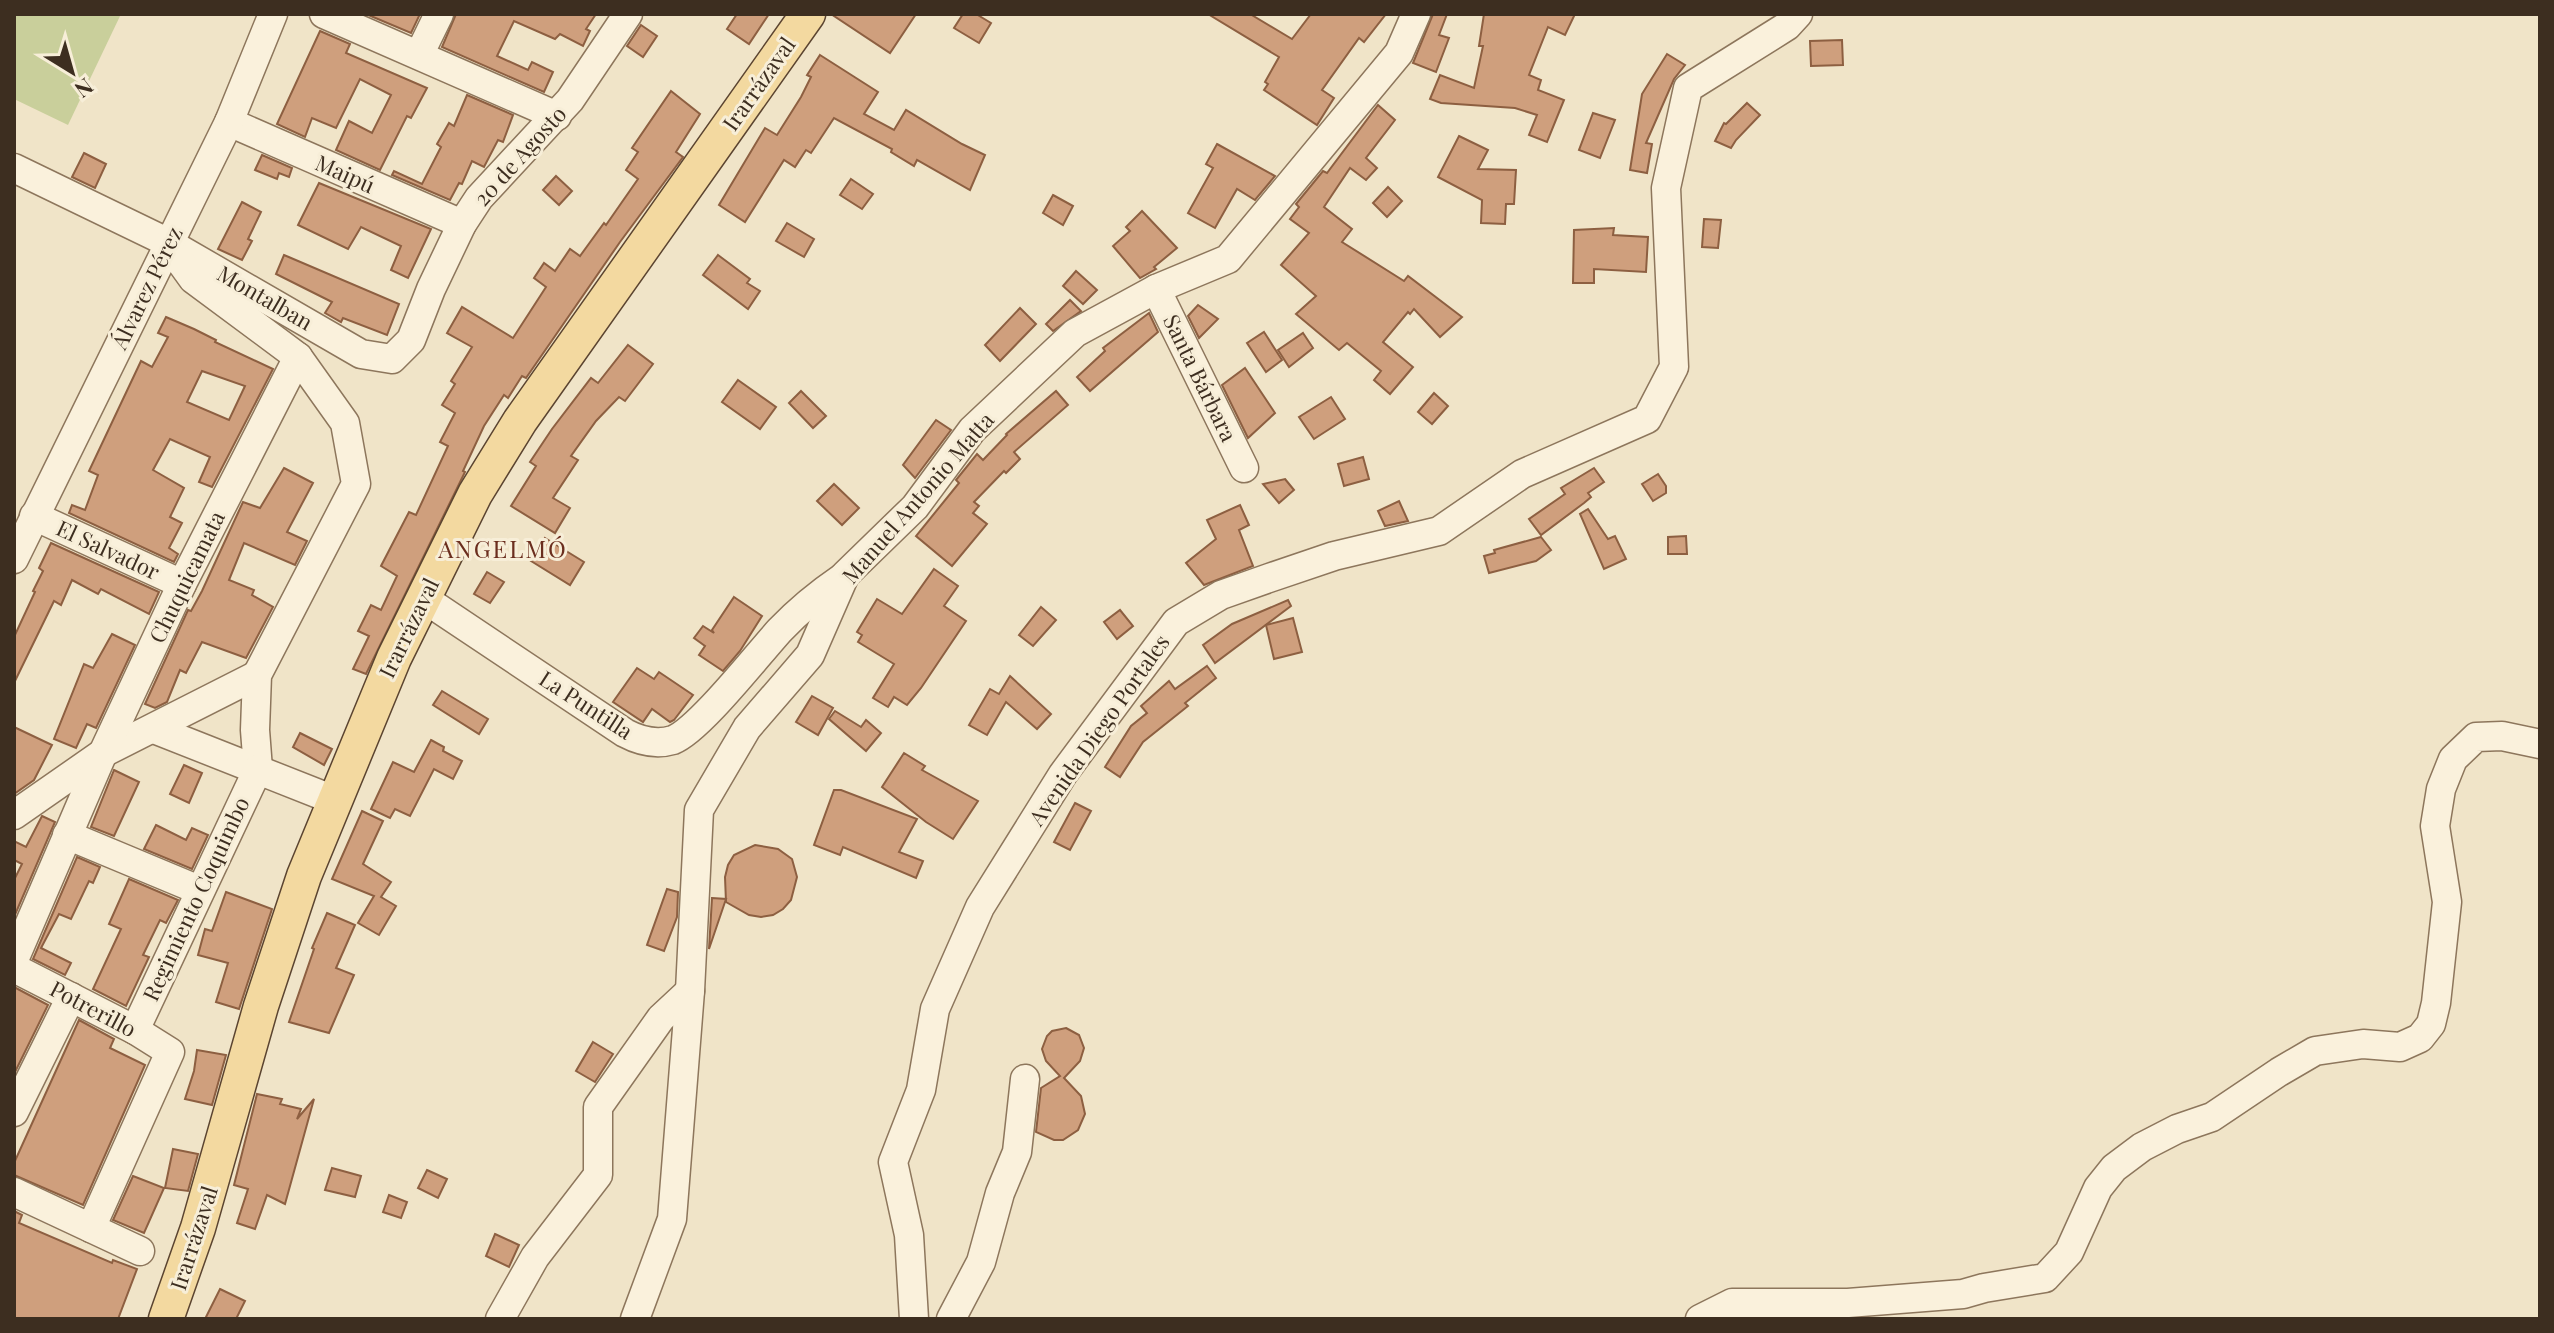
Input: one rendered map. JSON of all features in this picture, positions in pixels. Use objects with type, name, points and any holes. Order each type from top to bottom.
[{"type":"main road","name":"Irarrázaval","points":[[166,1319],[198,1228],[277,956],[304,876],[394,658],[423,598],[475,494],[520,421],[808,14]]},
{"type":"street","name":"Álvarez Pérez","points":[[14,559],[229,122],[273,14]]},
{"type":"street","points":[[324,14],[557,116]]},
{"type":"street","points":[[419,55],[439,14]]},
{"type":"street","name":"20 de Agosto","points":[[361,354],[392,359],[411,340],[462,224],[490,183],[570,100],[628,14]]},
{"type":"street","name":"Manuel Antonio Matta","points":[[635,1319],[672,1219],[690,991],[699,810],[747,728],[810,655],[845,575],[915,507],[972,430],[1075,333],[1156,289],[1228,259],[1399,53],[1416,14]]},
{"type":"street","name":"Avenida Diego Portales","points":[[914,1319],[909,1235],[893,1162],[921,1090],[935,1009],[980,907],[1063,774],[1176,622],[1187,615],[1221,595],[1334,556],[1439,531],[1522,474],[1647,419],[1674,367],[1666,188],[1688,88],[1787,26],[1798,14]]},
{"type":"street","name":"Maipú","points":[[229,122],[462,224]]},
{"type":"street","name":"Montalban","points":[[14,168],[169,243],[361,354]]},
{"type":"street","points":[[169,243],[193,279],[298,357],[345,423],[356,484],[257,675],[255,730],[258,769]]},
{"type":"street","name":"Santa Bárbara","points":[[1156,289],[1244,468]]},
{"type":"street","name":"Chuquicamata","points":[[14,960],[103,753],[182,584],[298,357]]},
{"type":"street","name":"El Salvador","points":[[34,516],[182,584]]},
{"type":"street","name":"La Puntilla","points":[[423,598],[625,733],[637,739],[662,742],[685,733],[695,725],[782,628],[845,575]]},
{"type":"street","points":[[14,815],[103,753],[257,675]]},
{"type":"street","points":[[154,729],[334,800]]},
{"type":"street","points":[[1700,1319],[1732,1303],[1823,1304],[1963,1294],[2045,1278],[2069,1252],[2098,1188],[2114,1168],[2142,1147],[2177,1129],[2212,1117],[2315,1051],[2363,1044],[2400,1047],[2420,1038],[2431,1024],[2436,1003],[2447,902],[2435,826],[2441,789],[2453,759],[2476,737],[2502,736],[2540,744]]},
{"type":"street","name":"Regimiento Coquimbo","points":[[135,1030],[258,769]]},
{"type":"street","points":[[67,835],[199,890]]},
{"type":"street","name":"Potrerillo","points":[[14,968],[135,1030],[170,1052],[91,1228]]},
{"type":"street","points":[[500,1319],[535,1257],[598,1175],[598,1107],[661,1018],[690,991]]},
{"type":"street","points":[[14,1112],[71,997]]},
{"type":"street","points":[[951,1319],[981,1262],[1000,1193],[1017,1152],[1025,1079]]},
{"type":"street","points":[[14,1192],[140,1251]]},
{"type":"green space","points":[[14,14],[121,14],[68,125],[14,99]]},
{"type":"building","points":[[366,14],[420,14],[411,33]]},
{"type":"building","points":[[456,14],[596,14],[586,29],[590,31],[583,46],[560,34],[555,39],[514,21],[497,56],[528,70],[532,62],[553,72],[544,92],[442,47]]},
{"type":"building","points":[[737,14],[769,14],[749,44],[727,29]]},
{"type":"building","points":[[831,14],[916,14],[890,53]]},
{"type":"building","points":[[963,14],[976,14],[991,23],[979,43],[954,28]]},
{"type":"building","points":[[1208,14],[1250,14],[1292,39],[1311,14],[1386,14],[1364,42],[1359,38],[1322,90],[1334,98],[1317,125],[1264,90],[1268,84],[1265,82],[1279,57]]},
{"type":"building","points":[[1433,14],[1447,14],[1439,35],[1449,38],[1436,72],[1413,63]]},
{"type":"building","points":[[1484,14],[1575,14],[1565,35],[1548,27],[1529,75],[1541,80],[1538,90],[1564,100],[1547,142],[1529,135],[1537,115],[1515,108],[1441,103],[1430,99],[1440,75],[1474,88],[1483,46],[1479,46]]},
{"type":"building","points":[[641,25],[657,36],[643,57],[627,46]]},
{"type":"building","points":[[320,31],[350,44],[346,53],[427,88],[411,118],[407,116],[380,170],[336,150],[349,121],[372,133],[391,95],[360,79],[336,128],[312,118],[305,137],[277,124]]},
{"type":"building","points":[[1842,40],[1843,65],[1811,66],[1810,41]]},
{"type":"building","points":[[1667,54],[1685,65],[1674,79],[1646,143],[1652,144],[1647,173],[1630,170],[1642,94]]},
{"type":"building","points":[[820,55],[878,92],[864,114],[894,130],[906,110],[985,155],[970,190],[917,160],[914,166],[891,152],[892,149],[834,118],[811,153],[806,150],[795,167],[784,160],[745,222],[719,205],[765,128],[777,135],[801,97],[811,77],[807,75]]},
{"type":"building","points":[[671,91],[700,114],[676,152],[683,157],[526,378],[522,376],[508,398],[504,395],[484,426],[465,472],[366,674],[353,669],[369,636],[358,631],[371,605],[381,610],[397,576],[381,566],[409,512],[416,515],[448,446],[440,442],[455,413],[442,405],[455,384],[451,381],[472,347],[447,333],[462,307],[513,338],[546,287],[534,278],[544,263],[555,271],[570,249],[580,256],[638,179],[626,170],[638,152],[632,148]]},
{"type":"building","points":[[467,95],[513,115],[503,142],[498,140],[484,167],[472,161],[462,184],[459,183],[450,200],[392,175],[394,171],[422,184],[441,147],[437,144],[449,123],[454,126]]},
{"type":"building","points":[[1747,103],[1760,115],[1731,148],[1715,141],[1724,123]]},
{"type":"building","points":[[1378,105],[1395,120],[1366,158],[1377,168],[1366,180],[1350,168],[1324,207],[1352,229],[1342,242],[1404,281],[1408,276],[1462,317],[1440,337],[1414,309],[1410,314],[1408,312],[1383,342],[1413,367],[1390,394],[1374,380],[1381,371],[1347,343],[1339,350],[1296,314],[1316,296],[1281,265],[1309,233],[1290,219],[1299,207],[1296,204],[1323,171],[1327,173]]},
{"type":"building","points":[[1593,113],[1615,120],[1600,158],[1579,150]]},
{"type":"building","points":[[1459,136],[1488,150],[1478,169],[1516,170],[1514,204],[1506,204],[1505,224],[1481,223],[1482,200],[1438,177]]},
{"type":"building","points":[[1217,144],[1275,176],[1255,200],[1237,189],[1215,228],[1188,213],[1213,168],[1206,164]]},
{"type":"building","points":[[84,153],[106,164],[95,188],[72,177]]},
{"type":"building","points":[[262,155],[292,168],[289,177],[279,173],[277,179],[255,170]]},
{"type":"building","points":[[556,176],[572,191],[559,205],[543,190]]},
{"type":"building","points":[[851,179],[873,194],[862,209],[840,195]]},
{"type":"building","points":[[319,183],[431,229],[408,278],[391,270],[401,246],[361,227],[348,249],[298,225]]},
{"type":"building","points":[[1388,187],[1402,201],[1387,217],[1373,203]]},
{"type":"building","points":[[1053,195],[1073,206],[1063,225],[1043,213]]},
{"type":"building","points":[[242,202],[261,212],[242,260],[218,249]]},
{"type":"building","points":[[1142,211],[1177,248],[1154,267],[1156,269],[1140,278],[1113,246],[1130,231],[1126,227]]},
{"type":"building","points":[[1704,219],[1721,220],[1718,248],[1702,247]]},
{"type":"building","points":[[787,223],[814,239],[804,257],[776,241]]},
{"type":"building","points":[[1614,228],[1613,235],[1648,237],[1646,272],[1594,269],[1594,283],[1573,283],[1574,230]]},
{"type":"building","points":[[284,255],[399,304],[387,335],[343,318],[341,322],[325,313],[332,302],[276,274]]},
{"type":"building","points":[[718,255],[750,279],[747,283],[760,291],[748,309],[703,275]]},
{"type":"building","points":[[1076,271],[1097,290],[1083,304],[1063,286]]},
{"type":"building","points":[[1070,300],[1081,311],[1053,331],[1046,324]]},
{"type":"building","points":[[1198,305],[1218,319],[1199,338],[1188,316]]},
{"type":"building","points":[[1020,308],[1036,324],[1000,361],[985,345]]},
{"type":"building","points":[[1149,313],[1158,332],[1090,391],[1077,377],[1105,351],[1103,348]]},
{"type":"building","points":[[166,317],[273,369],[212,487],[199,482],[210,457],[170,439],[153,470],[184,488],[170,517],[182,523],[169,548],[178,554],[174,562],[69,513],[72,505],[85,510],[98,475],[89,471],[141,361],[152,367],[168,337],[158,333]],"holes":[[[202,371],[245,386],[229,420],[187,402]]]},
{"type":"building","points":[[1264,332],[1282,360],[1266,372],[1247,343]]},
{"type":"building","points":[[1303,333],[1313,348],[1289,367],[1278,350]]},
{"type":"building","points":[[628,345],[653,364],[625,401],[619,397],[596,421],[571,456],[578,460],[553,498],[570,508],[555,533],[511,506],[536,466],[530,462],[552,429],[591,378],[598,383]]},
{"type":"building","points":[[1245,368],[1275,413],[1248,438],[1222,385]]},
{"type":"building","points":[[738,380],[776,407],[760,429],[722,402]]},
{"type":"building","points":[[801,391],[826,416],[813,428],[789,403]]},
{"type":"building","points":[[1056,391],[1068,405],[1014,452],[1020,459],[974,502],[979,506],[973,513],[987,524],[952,566],[916,536],[959,483],[956,480],[977,454],[983,460],[1006,434]]},
{"type":"building","points":[[1434,393],[1448,406],[1432,424],[1418,412]]},
{"type":"building","points":[[1331,397],[1345,419],[1314,439],[1299,417]]},
{"type":"building","points":[[936,420],[951,430],[915,478],[903,465]]},
{"type":"building","points":[[1363,457],[1369,479],[1344,486],[1338,464]]},
{"type":"building","points":[[284,468],[313,483],[287,532],[307,541],[295,565],[244,543],[229,580],[254,590],[252,595],[273,607],[246,658],[202,642],[186,673],[180,670],[167,702],[155,708],[145,704],[243,502],[260,508]]},
{"type":"building","points":[[1594,468],[1604,482],[1588,493],[1591,497],[1584,503],[1541,535],[1529,519],[1565,494],[1561,488]]},
{"type":"building","points":[[1658,474],[1666,486],[1666,493],[1653,501],[1642,484]]},
{"type":"building","points":[[1285,479],[1294,490],[1279,503],[1263,484]]},
{"type":"building","points":[[834,484],[859,508],[842,525],[817,501]]},
{"type":"building","points":[[1399,501],[1408,521],[1385,526],[1378,511]]},
{"type":"building","points":[[1240,505],[1249,525],[1239,530],[1253,566],[1204,585],[1186,563],[1216,539],[1207,520]]},
{"type":"building","points":[[1588,509],[1608,539],[1615,536],[1626,559],[1604,569],[1580,514]]},
{"type":"building","points":[[1686,536],[1687,554],[1668,554],[1668,537]]},
{"type":"building","points":[[1541,537],[1551,550],[1536,561],[1489,573],[1484,556],[1495,553],[1494,550]]},
{"type":"building","points":[[545,538],[584,562],[570,585],[531,561]]},
{"type":"building","points":[[51,543],[159,592],[149,614],[101,589],[98,594],[72,580],[61,605],[54,601],[14,683],[14,637],[35,592],[43,571],[39,568]]},
{"type":"building","points":[[934,569],[958,586],[944,606],[966,621],[907,705],[894,697],[888,707],[873,698],[894,664],[858,642],[862,635],[857,632],[877,599],[902,614]]},
{"type":"building","points":[[487,572],[504,582],[490,603],[474,594]]},
{"type":"building","points":[[734,597],[762,616],[723,671],[699,655],[705,646],[694,638],[703,626],[714,633],[712,630]]},
{"type":"building","points":[[1288,600],[1291,606],[1215,663],[1203,645],[1232,624]]},
{"type":"building","points":[[1041,607],[1056,620],[1033,646],[1019,635]]},
{"type":"building","points":[[1120,610],[1133,626],[1117,639],[1104,622]]},
{"type":"building","points":[[1293,618],[1302,652],[1274,659],[1266,625]]},
{"type":"building","points":[[112,634],[135,645],[96,728],[87,724],[76,748],[54,739],[84,664],[93,668]]},
{"type":"building","points":[[1207,666],[1216,678],[1185,703],[1188,706],[1143,742],[1120,777],[1105,767],[1131,726],[1147,713],[1141,706],[1169,681],[1175,689]]},
{"type":"building","points":[[637,668],[654,679],[659,672],[693,695],[674,720],[670,722],[652,709],[643,722],[613,702]]},
{"type":"building","points":[[1010,676],[1051,714],[1037,729],[1006,702],[987,735],[969,725],[990,689],[999,694]]},
{"type":"building","points":[[442,691],[488,719],[479,734],[433,705]]},
{"type":"building","points":[[812,696],[833,708],[818,735],[796,722]]},
{"type":"building","points":[[835,711],[861,727],[866,720],[881,733],[866,751],[829,719]]},
{"type":"building","points":[[14,727],[52,745],[34,780],[14,794]]},
{"type":"building","points":[[300,733],[332,749],[324,765],[293,747]]},
{"type":"building","points":[[431,740],[462,761],[453,779],[434,769],[410,816],[395,809],[390,818],[371,809],[393,762],[414,772]]},
{"type":"building","points":[[904,753],[925,766],[922,770],[978,801],[953,839],[882,787]]},
{"type":"building","points":[[184,765],[202,773],[189,803],[170,794]]},
{"type":"building","points":[[114,770],[139,782],[114,836],[91,827]]},
{"type":"building","points":[[834,790],[917,819],[899,852],[923,861],[916,878],[843,847],[840,855],[814,845]]},
{"type":"building","points":[[1075,803],[1091,811],[1070,850],[1054,842]]},
{"type":"building","points":[[362,811],[383,821],[363,864],[391,882],[381,897],[396,906],[379,935],[358,923],[374,896],[332,879]]},
{"type":"building","points":[[42,816],[55,822],[14,917],[14,880],[22,864],[14,860],[14,841],[26,847]]},
{"type":"building","points":[[156,825],[186,840],[192,828],[208,835],[192,869],[144,849]]},
{"type":"building","points":[[755,845],[778,849],[792,859],[797,877],[791,900],[773,915],[749,915],[726,902],[728,865],[734,855]]},
{"type":"building","points":[[77,857],[100,867],[93,883],[89,881],[71,919],[59,914],[41,948],[71,963],[65,975],[33,959]]},
{"type":"building","points":[[129,879],[178,900],[166,923],[160,920],[143,955],[149,957],[126,1006],[93,989],[121,929],[109,924]]},
{"type":"building","points":[[667,889],[678,892],[677,917],[664,951],[647,945]]},
{"type":"building","points":[[226,892],[272,909],[239,1009],[216,1002],[228,963],[198,955],[205,929],[212,931]]},
{"type":"building","points":[[712,898],[726,899],[709,949]]},
{"type":"building","points":[[327,913],[355,925],[336,968],[354,975],[329,1033],[289,1022],[312,948]]},
{"type":"building","points":[[14,987],[48,1005],[14,1074]]},
{"type":"building","points":[[79,1020],[114,1039],[110,1048],[145,1065],[83,1205],[14,1175],[14,1163]]},
{"type":"building","points":[[1066,1028],[1079,1035],[1084,1048],[1080,1061],[1064,1078],[1081,1096],[1085,1114],[1078,1130],[1063,1140],[1054,1140],[1036,1132],[1041,1088],[1060,1076],[1046,1061],[1042,1049],[1052,1031]]},
{"type":"building","points":[[593,1042],[613,1054],[595,1082],[576,1071]]},
{"type":"building","points":[[197,1050],[226,1055],[212,1105],[185,1099]]},
{"type":"building","points":[[257,1094],[282,1099],[280,1104],[301,1109],[297,1119],[314,1099],[285,1204],[267,1195],[255,1229],[237,1223],[248,1189],[234,1185]]},
{"type":"building","points":[[173,1149],[198,1154],[188,1191],[165,1188]]},
{"type":"building","points":[[332,1168],[361,1176],[355,1197],[325,1190]]},
{"type":"building","points":[[427,1170],[447,1179],[438,1198],[418,1188]]},
{"type":"building","points":[[133,1176],[164,1188],[144,1233],[113,1220]]},
{"type":"building","points":[[389,1195],[407,1202],[401,1218],[383,1212]]},
{"type":"building","points":[[14,1211],[22,1215],[19,1223],[112,1263],[113,1260],[137,1269],[118,1319],[14,1319]]},
{"type":"building","points":[[495,1234],[519,1245],[509,1267],[486,1256]]},
{"type":"building","points":[[220,1289],[245,1301],[236,1319],[205,1319]]},
{"type":"district","name":"ANGELMÓ","points":[[503,550]]}]
